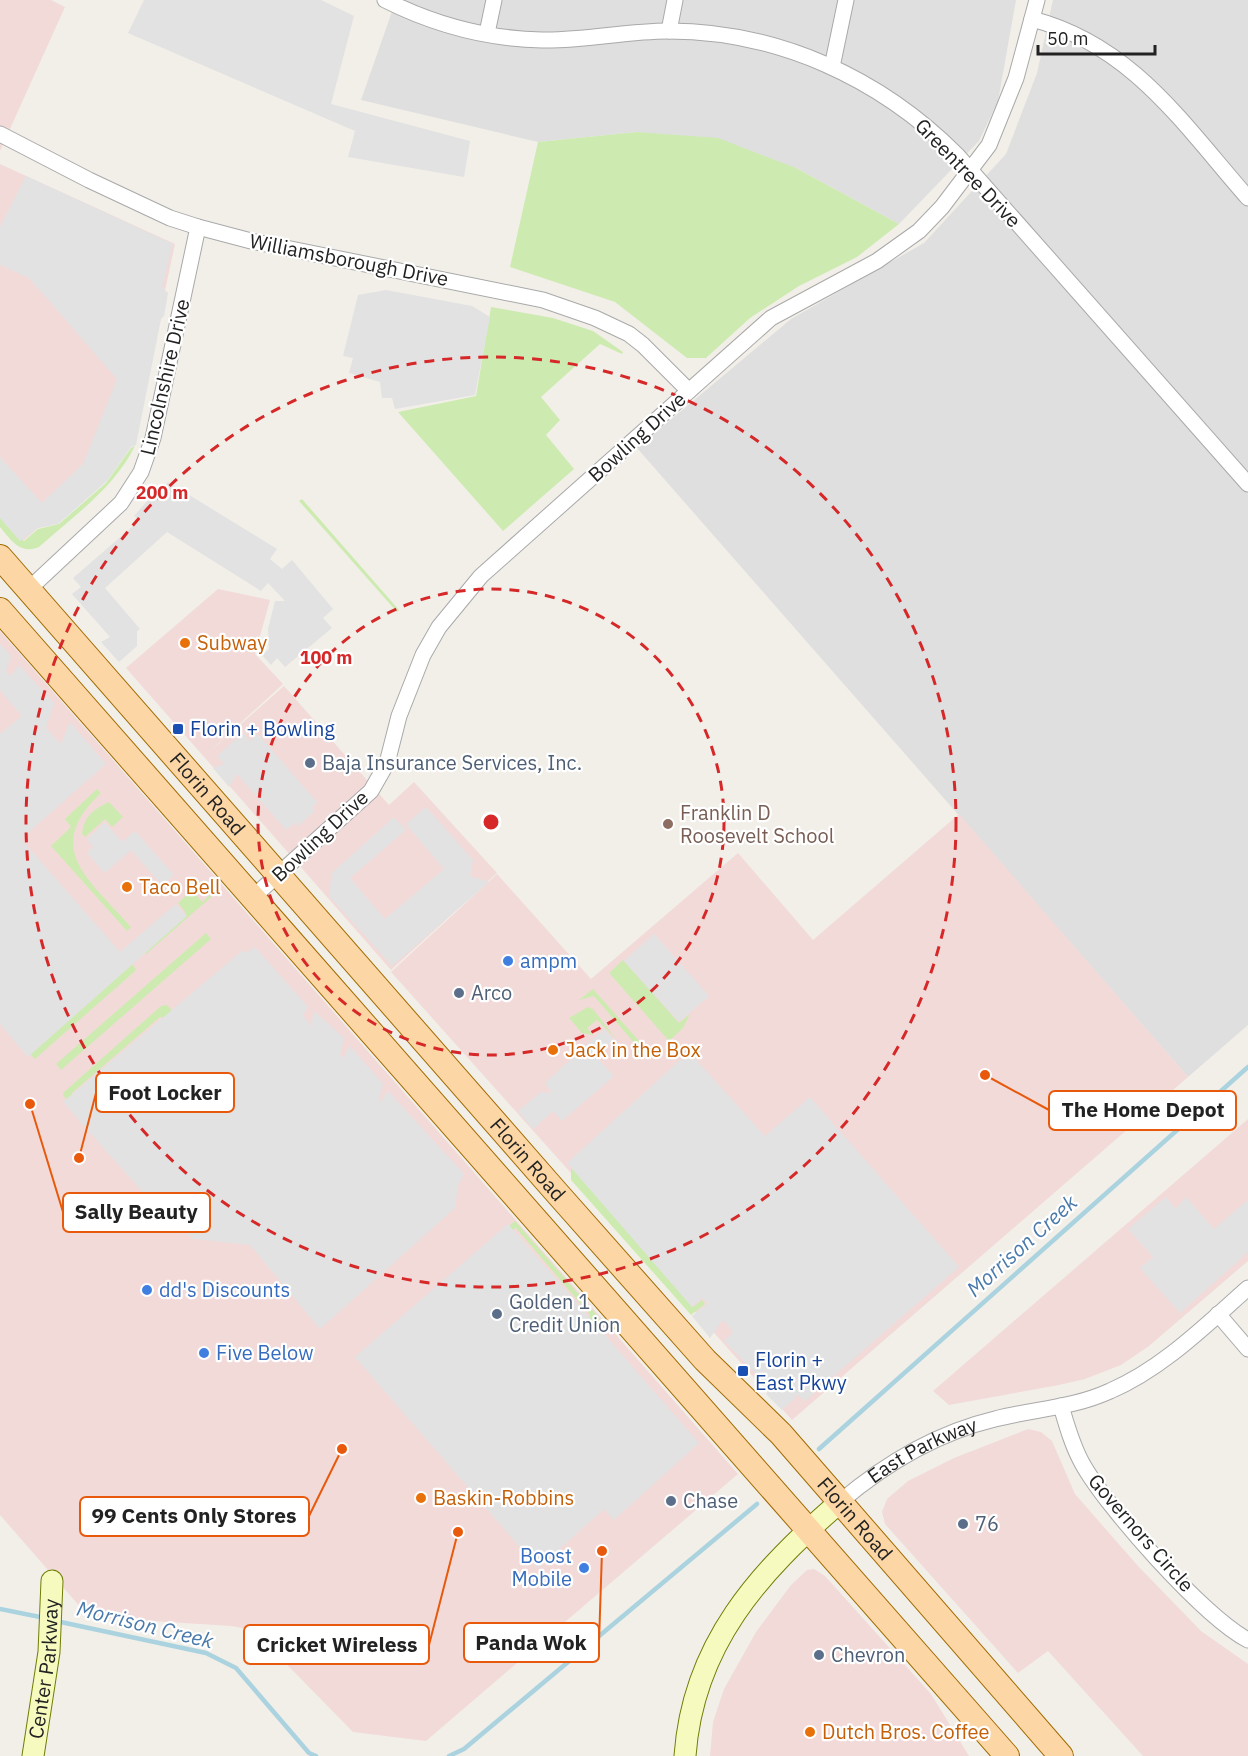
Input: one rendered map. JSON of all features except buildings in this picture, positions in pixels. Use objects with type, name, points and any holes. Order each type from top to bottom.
[{"type":"main road","name":"Florin Road","points":[[0,556],[699,1353],[781,1434],[1061,1756]]},
{"type":"main road","name":"Florin Road","points":[[0,610],[251,899],[809,1528],[1007,1756]]},
{"type":"street","name":"Greentree Drive","points":[[384,0],[430,20],[487,33],[541,40],[669,31],[708,33],[767,43],[832,68],[874,88],[909,112],[942,140],[1248,484]]},
{"type":"street","points":[[487,33],[494,0]]},
{"type":"street","points":[[669,31],[675,0]]},
{"type":"street","points":[[832,68],[846,0]]},
{"type":"street","name":"Bowling Drive","points":[[251,899],[371,791],[387,763],[410,685],[439,627],[481,576],[771,318],[802,300],[848,279],[919,231],[971,171],[989,145],[1003,115],[1037,0]]},
{"type":"street","points":[[1032,19],[1077,34],[1118,58],[1147,84],[1248,198]]},
{"type":"street","name":"Williamsborough Drive","points":[[0,134],[152,209],[198,227],[251,241],[560,305],[629,334],[657,357],[689,391]]},
{"type":"street","name":"Lincolnshire Drive","points":[[29,589],[121,503],[141,472],[153,438],[198,227]]},
{"type":"street","name":"East Parkway","points":[[685,1756],[687,1727],[696,1690],[720,1636],[776,1561],[809,1528],[840,1502],[874,1475],[928,1442],[996,1418],[1061,1406],[1111,1391],[1141,1375],[1248,1288]]},
{"type":"street","points":[[1218,1314],[1248,1349]]},
{"type":"street","name":"Governors Circle","points":[[1061,1406],[1074,1447],[1101,1492],[1140,1538],[1212,1614],[1248,1640]]},
{"type":"street","name":"Center Parkway","points":[[33,1756],[49,1652],[52,1581]]},
{"type":"shaded area","points":[[0,0],[51,0],[65,7],[0,151]]},
{"type":"shaded area","points":[[144,0],[321,0],[354,16],[331,104],[470,141],[464,177],[348,157],[355,131],[128,33]]},
{"type":"shaded area","points":[[396,0],[1016,0],[998,101],[979,141],[899,224],[796,168],[637,132],[538,142],[361,100]]},
{"type":"shaded area","points":[[1053,0],[1248,0],[1248,1025],[1188,1077],[637,448],[791,319],[924,243],[1006,154],[1037,73]]},
{"type":"shaded area","points":[[0,164],[175,244],[133,439],[57,523],[38,528],[24,540],[0,513]]},
{"type":"shaded area","points":[[26,176],[173,244],[162,287],[168,293],[164,316],[161,319],[136,445],[131,447],[107,481],[58,524],[38,528],[20,541],[0,518],[0,457],[42,503],[83,464],[117,379],[29,278],[0,265],[0,227]]},
{"type":"shaded area","points":[[386,290],[472,306],[490,317],[475,395],[395,409],[392,398],[382,398],[380,382],[349,373],[353,358],[343,356],[358,295]]},
{"type":"shaded area","points":[[168,482],[277,549],[270,559],[282,569],[292,560],[333,609],[323,618],[332,628],[285,667],[277,658],[271,665],[262,655],[269,649],[268,629],[275,601],[285,601],[268,583],[261,591],[167,532],[105,588],[140,629],[137,631],[137,646],[119,662],[101,642],[110,637],[72,594],[81,587],[73,578],[140,520],[134,516],[155,492],[159,494]]},
{"type":"shaded area","points":[[218,589],[270,600],[255,654],[283,684],[208,753],[284,686],[389,805],[414,782],[497,873],[391,970],[126,668]]},
{"type":"shaded area","points":[[0,631],[738,1474],[426,1741],[353,1732],[253,1630],[231,1626],[89,1617],[0,1515]]},
{"type":"shaded area","points":[[0,644],[11,656],[6,672],[11,676],[19,665],[54,703],[46,728],[61,744],[70,722],[106,764],[21,839],[120,952],[176,904],[187,916],[28,1057],[0,1024],[0,734],[22,716],[0,690]]},
{"type":"shaded area","points":[[243,733],[250,741],[258,734],[317,802],[312,808],[315,811],[297,827],[296,822],[286,830],[237,774],[229,787],[213,768],[224,764],[217,756]]},
{"type":"shaded area","points":[[426,807],[473,860],[470,876],[489,882],[392,966],[329,896],[332,873],[394,817],[406,830],[350,878],[385,919],[444,869],[406,824]]},
{"type":"shaded area","points":[[959,814],[1188,1077],[792,1420],[391,972],[497,874],[591,979],[738,853],[813,940]]},
{"type":"shaded area","points":[[105,822],[122,842],[135,831],[174,875],[162,885],[131,850],[105,873],[87,853],[93,847],[87,839]]},
{"type":"shaded area","points":[[654,934],[709,996],[679,1022],[624,961]]},
{"type":"shaded area","points":[[255,947],[308,1007],[303,1015],[311,1026],[314,1011],[344,1038],[340,1055],[343,1058],[350,1046],[383,1084],[379,1099],[381,1102],[388,1091],[464,1174],[458,1186],[455,1208],[320,1329],[250,1245],[193,1239],[154,1205],[63,1102],[243,950],[246,953]]},
{"type":"shaded area","points":[[604,1029],[614,1040],[596,1056],[614,1076],[562,1121],[553,1111],[533,1129],[518,1111],[541,1092],[552,1093],[545,1083]]},
{"type":"shaded area","points":[[689,1052],[765,1136],[810,1097],[959,1267],[805,1401],[798,1395],[782,1410],[766,1394],[781,1378],[768,1386],[724,1341],[733,1332],[725,1322],[722,1321],[710,1338],[692,1316],[708,1303],[702,1298],[692,1307],[567,1163]]},
{"type":"shaded area","points":[[1248,1119],[1248,1261],[1149,1346],[1121,1365],[1085,1379],[949,1405],[933,1391]]},
{"type":"shaded area","points":[[1166,1197],[1176,1209],[1186,1197],[1214,1229],[1248,1200],[1248,1252],[1180,1313],[1140,1268],[1153,1257],[1128,1229]]},
{"type":"shaded area","points":[[508,1224],[699,1443],[614,1520],[604,1509],[538,1568],[355,1357]]},
{"type":"shaded area","points":[[1028,1429],[1041,1432],[1052,1441],[1075,1494],[1138,1566],[1201,1631],[1248,1664],[1248,1756],[1143,1756],[1048,1651],[1018,1673],[885,1524],[882,1512],[887,1499],[908,1481],[954,1458]]},
{"type":"shaded area","points":[[814,1569],[825,1576],[931,1694],[969,1756],[710,1756],[713,1722],[724,1689],[756,1632],[791,1585],[807,1570]]},
{"type":"green space","points":[[637,132],[718,138],[796,168],[899,224],[857,257],[799,286],[750,318],[706,358],[687,358],[615,302],[510,267],[538,142]]},
{"type":"green space","points":[[491,307],[553,318],[593,331],[623,352],[622,354],[600,344],[541,397],[560,420],[546,435],[574,469],[503,531],[398,412],[476,396]]},
{"type":"green space","points":[[135,446],[105,488],[39,547],[21,548],[0,527],[0,515],[24,541],[38,529],[59,524],[106,483],[131,448]]},
{"type":"green space","points":[[302,499],[399,610],[397,612],[299,501]]},
{"type":"green space","points":[[97,789],[101,793],[83,813],[75,831],[74,848],[78,864],[88,879],[131,927],[127,931],[51,846],[71,827],[65,819]]},
{"type":"green space","points":[[109,802],[123,817],[112,827],[105,819],[85,837],[82,834],[87,818],[94,810]]},
{"type":"green space","points":[[206,880],[217,892],[146,954],[143,951],[186,913],[178,903],[192,890],[202,902],[212,893],[203,882]]},
{"type":"green space","points":[[206,933],[211,939],[61,1070],[56,1064]]},
{"type":"green space","points":[[126,957],[136,969],[134,972],[35,1059],[23,1047]]},
{"type":"green space","points":[[623,960],[679,1023],[690,1014],[683,1028],[669,1041],[609,973]]},
{"type":"green space","points":[[593,989],[647,1050],[647,1054],[639,1056],[635,1044],[594,996],[579,1000]]},
{"type":"green space","points":[[167,1005],[178,1017],[174,1020],[160,1017],[72,1093],[72,1105],[63,1095],[64,1092],[161,1006]]},
{"type":"green space","points":[[588,1007],[593,1009],[616,1039],[597,1020],[587,1028],[593,1035],[582,1033],[569,1018]]},
{"type":"green space","points":[[571,1164],[693,1307],[702,1300],[705,1304],[691,1315],[571,1180]]},
{"type":"green space","points":[[515,1221],[602,1321],[587,1333],[584,1329],[590,1315],[515,1227],[509,1242],[501,1233]]},
{"type":"waterway","name":"Morrison Creek","points":[[819,1449],[1248,1067]]},
{"type":"waterway","name":"Morrison Creek","points":[[449,1756],[464,1749],[757,1504]]},
{"type":"waterway","name":"Morrison Creek","points":[[0,1609],[45,1618]]},
{"type":"waterway","name":"Morrison Creek","points":[[56,1621],[206,1653],[236,1668],[309,1753],[316,1756]]},
{"type":"place","name":"Subway","points":[[185,643]]},
{"type":"place","name":"Florin + Bowling","points":[[178,729]]},
{"type":"place","name":"Baja Insurance Services, Inc.","points":[[310,763]]},
{"type":"place","name":"Franklin D Roosevelt School","points":[[668,824]]},
{"type":"place","name":"Taco Bell","points":[[127,887]]},
{"type":"place","name":"ampm","points":[[508,961]]},
{"type":"place","name":"Arco","points":[[459,993]]},
{"type":"place","name":"Jack in the Box","points":[[553,1050]]},
{"type":"place","name":"The Home Depot","points":[[985,1075]]},
{"type":"place","name":"Sally Beauty","points":[[30,1104]]},
{"type":"place","name":"Foot Locker","points":[[79,1158]]},
{"type":"place","name":"dd's Discounts","points":[[147,1290]]},
{"type":"place","name":"Golden 1 Credit Union","points":[[497,1314]]},
{"type":"place","name":"Five Below","points":[[204,1353]]},
{"type":"place","name":"Florin + East Pkwy","points":[[743,1371]]},
{"type":"place","name":"99 Cents Only Stores","points":[[342,1449]]},
{"type":"place","name":"Baskin-Robbins","points":[[421,1498]]},
{"type":"place","name":"Chase","points":[[671,1501]]},
{"type":"place","name":"76","points":[[963,1524]]},
{"type":"place","name":"Cricket Wireless","points":[[458,1532]]},
{"type":"place","name":"Panda Wok","points":[[602,1551]]},
{"type":"place","name":"Boost Mobile","points":[[584,1568]]},
{"type":"place","name":"Chevron","points":[[819,1655]]},
{"type":"place","name":"Dutch Bros. Coffee","points":[[810,1732]]}]
